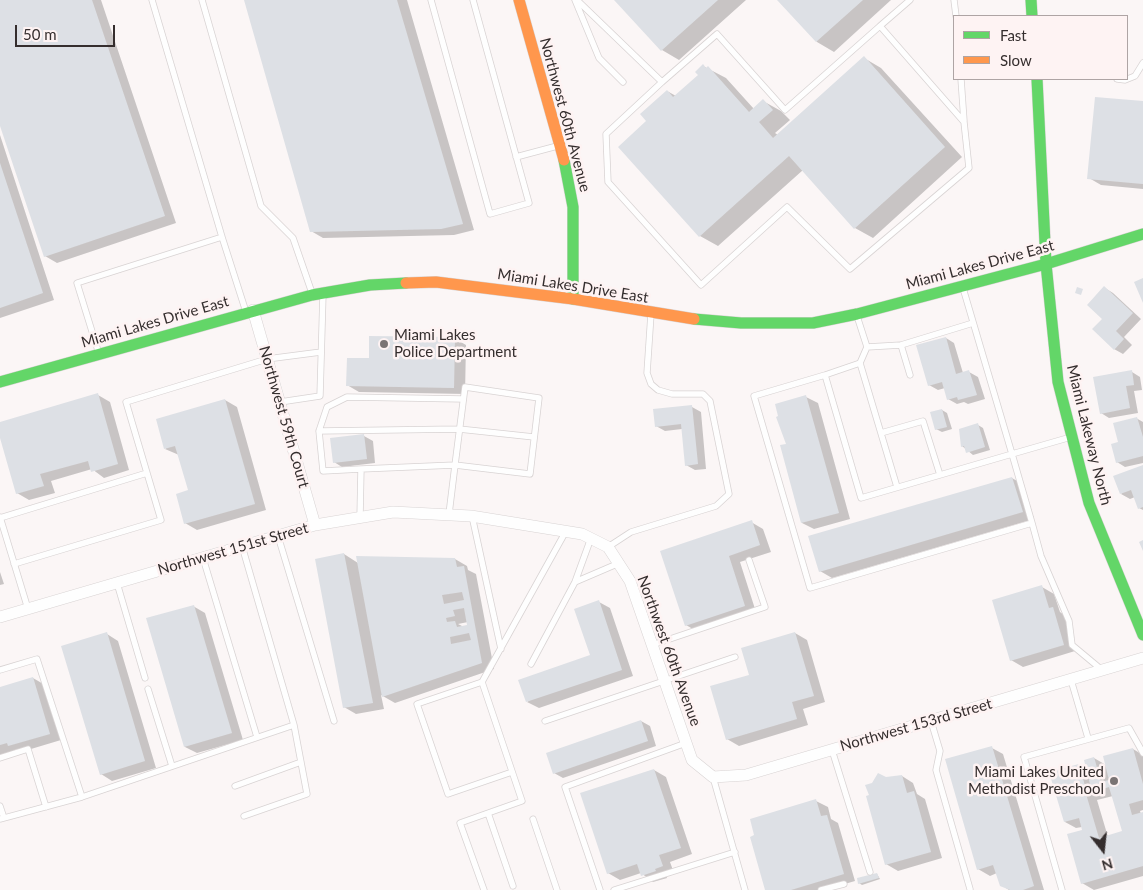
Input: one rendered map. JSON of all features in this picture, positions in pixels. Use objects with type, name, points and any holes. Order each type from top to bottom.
[{"type":"main road","name":"Northwest 60th Avenue","points":[[519,0],[560,145],[573,207],[573,299]]},
{"type":"main road","points":[[1031,0],[1032,15]]},
{"type":"main road","name":"Miami Lakeway North","points":[[1037,80],[1046,264],[1058,382],[1089,503],[1143,635]]},
{"type":"main road","name":"Miami Lakes Drive East","points":[[0,382],[249,311],[318,294],[370,285],[436,282],[573,299],[651,313],[741,323],[813,322],[857,314],[1046,264],[1143,234]]},
{"type":"street","name":"Northwest 59th Court","points":[[249,311],[280,402],[315,525]]},
{"type":"street","name":"Northwest 151st Street","points":[[0,617],[315,525],[393,512],[471,516]]},
{"type":"street","points":[[471,516],[582,534],[608,547]]},
{"type":"street","name":"Northwest 60th Avenue","points":[[608,547],[617,564],[630,581],[692,760],[713,777]]},
{"type":"street","name":"Northwest 153rd Street","points":[[713,777],[746,776],[1143,658]]},
{"type":"lane","points":[[152,0],[222,237],[249,311]]},
{"type":"lane","points":[[202,0],[261,206],[293,238],[318,294],[321,352],[320,396],[280,402]]},
{"type":"lane","points":[[431,0],[490,214],[529,203],[473,0]]},
{"type":"lane","points":[[576,0],[599,58],[623,82]]},
{"type":"lane","points":[[576,0],[662,82]]},
{"type":"lane","points":[[910,0],[785,110],[717,34],[606,134],[608,182],[701,285],[787,207],[850,269],[968,168],[960,80]]},
{"type":"lane","points":[[954,0],[956,15]]},
{"type":"lane","points":[[880,26],[964,122]]},
{"type":"lane","points":[[1128,79],[1135,76],[1143,63]]},
{"type":"lane","points":[[516,156],[560,145]]},
{"type":"lane","points":[[99,354],[77,283],[222,237]]},
{"type":"lane","points":[[962,286],[1041,556],[1068,621],[1072,645],[1103,670]]},
{"type":"lane","points":[[608,547],[631,532],[716,506],[729,494],[710,402],[703,394],[672,394],[658,390],[651,384],[647,373],[651,313]]},
{"type":"lane","points":[[857,314],[867,347],[860,363],[897,487]]},
{"type":"lane","points":[[867,347],[901,345],[973,323]]},
{"type":"lane","points":[[901,345],[910,375]]},
{"type":"lane","points":[[14,564],[161,520],[126,402],[267,360],[321,352]]},
{"type":"lane","points":[[860,363],[754,396],[810,588],[1032,523]]},
{"type":"lane","points":[[825,375],[861,498],[1072,437]]},
{"type":"lane","points":[[449,514],[455,465],[459,429],[465,387],[539,398],[530,474],[455,465],[322,471],[319,431],[327,407],[347,397],[463,399]]},
{"type":"lane","points":[[881,433],[923,421],[940,475]]},
{"type":"lane","points":[[319,431],[459,429],[534,437]]},
{"type":"lane","points":[[360,517],[361,469]]},
{"type":"lane","points":[[28,609],[0,517],[147,473]]},
{"type":"lane","points":[[471,516],[501,648]]},
{"type":"lane","points":[[512,772],[448,794],[417,704],[482,682],[566,531]]},
{"type":"lane","points":[[278,536],[334,720]]},
{"type":"lane","points":[[531,664],[575,582],[591,538]]},
{"type":"lane","points":[[242,546],[294,724],[307,794],[244,816]]},
{"type":"lane","points":[[203,558],[257,737]]},
{"type":"lane","points":[[652,645],[765,608],[749,560]]},
{"type":"lane","points":[[575,582],[617,564]]},
{"type":"lane","points":[[117,583],[145,678]]},
{"type":"lane","points":[[545,721],[735,657]]},
{"type":"lane","points":[[0,670],[37,659],[82,797]]},
{"type":"lane","points":[[1071,680],[1088,738]]},
{"type":"lane","points":[[482,682],[522,801],[460,823],[484,890]]},
{"type":"lane","points":[[148,689],[172,766]]},
{"type":"lane","points":[[931,721],[940,751],[936,770],[970,889]]},
{"type":"lane","points":[[0,806],[2,818],[82,797],[294,724]]},
{"type":"lane","points":[[1062,890],[1024,756],[1129,728],[1143,753]]},
{"type":"lane","points":[[600,890],[565,787],[686,743]]},
{"type":"lane","points":[[0,758],[28,749],[46,807]]},
{"type":"lane","points":[[832,750],[870,872]]},
{"type":"lane","points":[[235,786],[301,762]]},
{"type":"lane","points":[[713,777],[745,890]]},
{"type":"lane","points":[[488,813],[513,886]]},
{"type":"lane","points":[[533,818],[557,890]]},
{"type":"lane","points":[[614,890],[734,852]]},
{"type":"lane","points":[[821,890],[844,884]]},
{"type":"building","points":[[0,0],[92,0],[165,216],[44,257],[0,126]]},
{"type":"building","points":[[244,0],[397,0],[463,224],[441,229],[310,232]]},
{"type":"building","points":[[614,0],[718,0],[661,51]]},
{"type":"building","points":[[777,0],[863,0],[816,42]]},
{"type":"building","points":[[864,56],[945,147],[854,229],[789,156],[699,237],[618,147],[646,121],[640,114],[667,90],[673,97],[698,75],[695,72],[703,64],[706,68],[708,66],[749,112],[763,99],[773,110],[759,122],[773,138]]},
{"type":"building","points":[[1095,97],[1143,101],[1143,184],[1087,179]]},
{"type":"building","points":[[0,163],[43,293],[0,308]]},
{"type":"building","points":[[1143,278],[1143,303],[1134,282]]},
{"type":"building","points":[[1104,286],[1133,313],[1116,331],[1124,339],[1114,350],[1092,329],[1102,319],[1087,305]]},
{"type":"building","points":[[1077,287],[1083,289],[1081,295],[1075,293]]},
{"type":"building","points":[[369,336],[455,337],[454,388],[346,386],[347,358],[369,358]]},
{"type":"building","points":[[946,337],[956,374],[969,370],[977,395],[958,400],[957,397],[947,400],[942,382],[928,386],[916,345]]},
{"type":"building","points":[[1132,370],[1134,385],[1126,386],[1130,408],[1100,414],[1093,377]]},
{"type":"building","points":[[98,393],[118,464],[91,472],[88,461],[40,474],[44,486],[16,494],[0,438],[0,422]]},
{"type":"building","points":[[806,395],[839,513],[801,523],[780,445],[786,444],[776,417],[778,416],[775,404]]},
{"type":"building","points":[[225,399],[255,504],[184,524],[176,494],[188,490],[175,446],[164,449],[156,419]]},
{"type":"building","points":[[692,405],[698,464],[685,466],[681,424],[655,427],[653,409]]},
{"type":"building","points":[[942,409],[947,427],[935,430],[930,412]]},
{"type":"building","points":[[1137,417],[1143,437],[1143,456],[1116,463],[1111,444],[1118,442],[1113,423]]},
{"type":"building","points":[[978,423],[985,447],[966,453],[964,446],[961,447],[959,429]]},
{"type":"building","points":[[364,434],[367,459],[333,463],[330,438]]},
{"type":"building","points":[[1143,465],[1143,507],[1138,509],[1131,490],[1120,494],[1113,476]]},
{"type":"building","points":[[1012,477],[1023,512],[819,572],[808,536]]},
{"type":"building","points":[[752,520],[760,545],[729,556],[745,606],[685,626],[660,551]]},
{"type":"building","points":[[1143,540],[1143,551],[1139,542]]},
{"type":"building","points":[[344,553],[373,703],[343,708],[315,559]]},
{"type":"building","points":[[356,556],[455,558],[457,567],[464,566],[482,663],[382,697]],"holes":[[[462,592],[464,600],[444,604],[442,595]],[[464,608],[467,625],[457,627],[455,621],[447,622],[446,618],[455,616],[453,610]],[[469,633],[471,640],[451,644],[450,637]]]},
{"type":"building","points":[[1042,585],[1049,608],[1053,607],[1064,645],[1010,661],[992,600]]},
{"type":"building","points":[[599,600],[622,670],[526,702],[518,680],[590,655],[574,609]]},
{"type":"building","points":[[194,605],[232,733],[184,747],[146,618]]},
{"type":"building","points":[[107,632],[145,761],[100,775],[61,646]]},
{"type":"building","points":[[795,632],[814,696],[792,702],[797,719],[726,740],[710,686],[749,675],[741,648]]},
{"type":"building","points":[[33,677],[50,734],[8,746],[7,743],[0,745],[0,687]]},
{"type":"building","points":[[641,720],[648,741],[553,774],[546,753]]},
{"type":"building","points":[[992,746],[1034,886],[1023,890],[1010,890],[1000,886],[993,865],[977,870],[945,759]]},
{"type":"building","points":[[1133,748],[1143,784],[1143,800],[1129,804],[1132,815],[1143,812],[1143,866],[1081,884],[1067,834],[1082,830],[1079,818],[1064,822],[1049,772],[1079,764],[1085,786],[1090,784],[1084,760],[1094,757],[1101,782],[1109,780],[1103,756]],"holes":[[[1109,787],[1122,831],[1099,838],[1086,794]]]},
{"type":"building","points":[[654,769],[681,848],[659,855],[663,866],[655,869],[656,871],[641,876],[637,864],[607,874],[580,793]]},
{"type":"building","points":[[878,773],[886,777],[902,775],[907,793],[914,791],[931,852],[885,865],[866,796],[869,795],[865,785],[872,783]]},
{"type":"building","points":[[816,799],[821,816],[827,815],[844,874],[791,890],[765,890],[750,837],[754,835],[750,819]]},
{"type":"building","points":[[877,873],[879,878],[858,884],[857,878]]},
{"type":"traffic: fast","points":[[1031,0],[1032,15]]},
{"type":"traffic: fast","points":[[1037,80],[1046,264],[1058,382],[1089,503],[1143,635]]},
{"type":"traffic: fast","points":[[564,160],[573,207],[573,299]]},
{"type":"traffic: fast","points":[[694,319],[741,323],[813,323],[857,314],[1046,264],[1143,234]]},
{"type":"traffic: fast","points":[[0,382],[312,295],[370,285],[406,283]]},
{"type":"traffic: slow","points":[[519,0],[564,160]]},
{"type":"traffic: slow","points":[[406,283],[436,282],[573,299],[694,319]]},
{"type":"place","name":"Miami Lakes Police Department","points":[[384,344]]},
{"type":"place","name":"Miami Lakes United Methodist Preschool","points":[[1114,781]]}]
